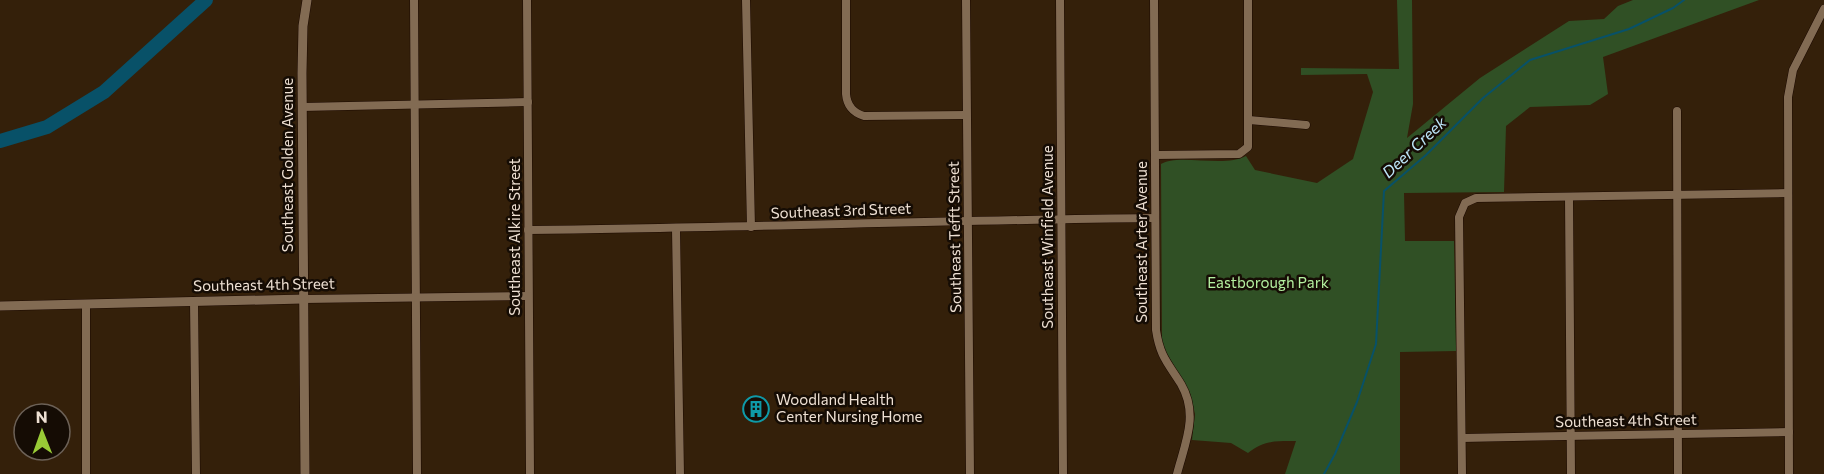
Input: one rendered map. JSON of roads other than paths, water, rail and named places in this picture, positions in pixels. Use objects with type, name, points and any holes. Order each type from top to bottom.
[{"type":"street","points":[[414,0],[417,474]]},
{"type":"street","name":"Southeast Alkire Street","points":[[527,0],[530,474]]},
{"type":"street","points":[[746,0],[751,227]]},
{"type":"street","points":[[846,0],[847,99],[854,111],[864,116],[966,114]]},
{"type":"street","name":"Southeast Tefft Street","points":[[966,0],[970,474]]},
{"type":"street","name":"Southeast Winfield Avenue","points":[[1060,0],[1063,474]]},
{"type":"street","name":"Southeast Arter Avenue","points":[[1154,0],[1158,342],[1166,364],[1184,390],[1190,416],[1189,435],[1177,474]]},
{"type":"street","points":[[1155,155],[1239,154],[1246,150],[1249,142],[1248,0]]},
{"type":"street","name":"Southeast Golden Avenue","points":[[305,474],[302,107],[303,26],[307,2]]},
{"type":"street","points":[[1790,474],[1789,83],[1797,60],[1824,9]]},
{"type":"street","points":[[302,107],[528,102]]},
{"type":"street","points":[[1677,111],[1678,474]]},
{"type":"street","points":[[1249,120],[1306,125]]},
{"type":"street","points":[[1462,474],[1459,217],[1462,207],[1469,200],[1476,198],[1788,192]]},
{"type":"street","points":[[1569,197],[1571,474]]},
{"type":"street","name":"Southeast 3rd Street","points":[[528,230],[676,229],[968,220],[1155,218]]},
{"type":"street","points":[[676,229],[680,474]]},
{"type":"street","name":"Southeast 4th Street","points":[[0,306],[528,296]]},
{"type":"street","points":[[194,301],[196,474]]},
{"type":"street","points":[[86,304],[86,474]]},
{"type":"street","name":"Southeast 4th Street","points":[[1462,438],[1789,432]]},
{"type":"waterway","points":[[0,141],[47,127],[104,92],[206,0]]},
{"type":"waterway","name":"Deer Creek","points":[[1324,474],[1357,402],[1376,344],[1384,191],[1426,155],[1483,98],[1530,60],[1629,29],[1673,8],[1684,0]]},
{"type":"place","name":"Woodland Health Center Nursing Home","points":[[756,409]]},
{"type":"park label","name":"Eastborough Park","points":[[1268,283]]}]
